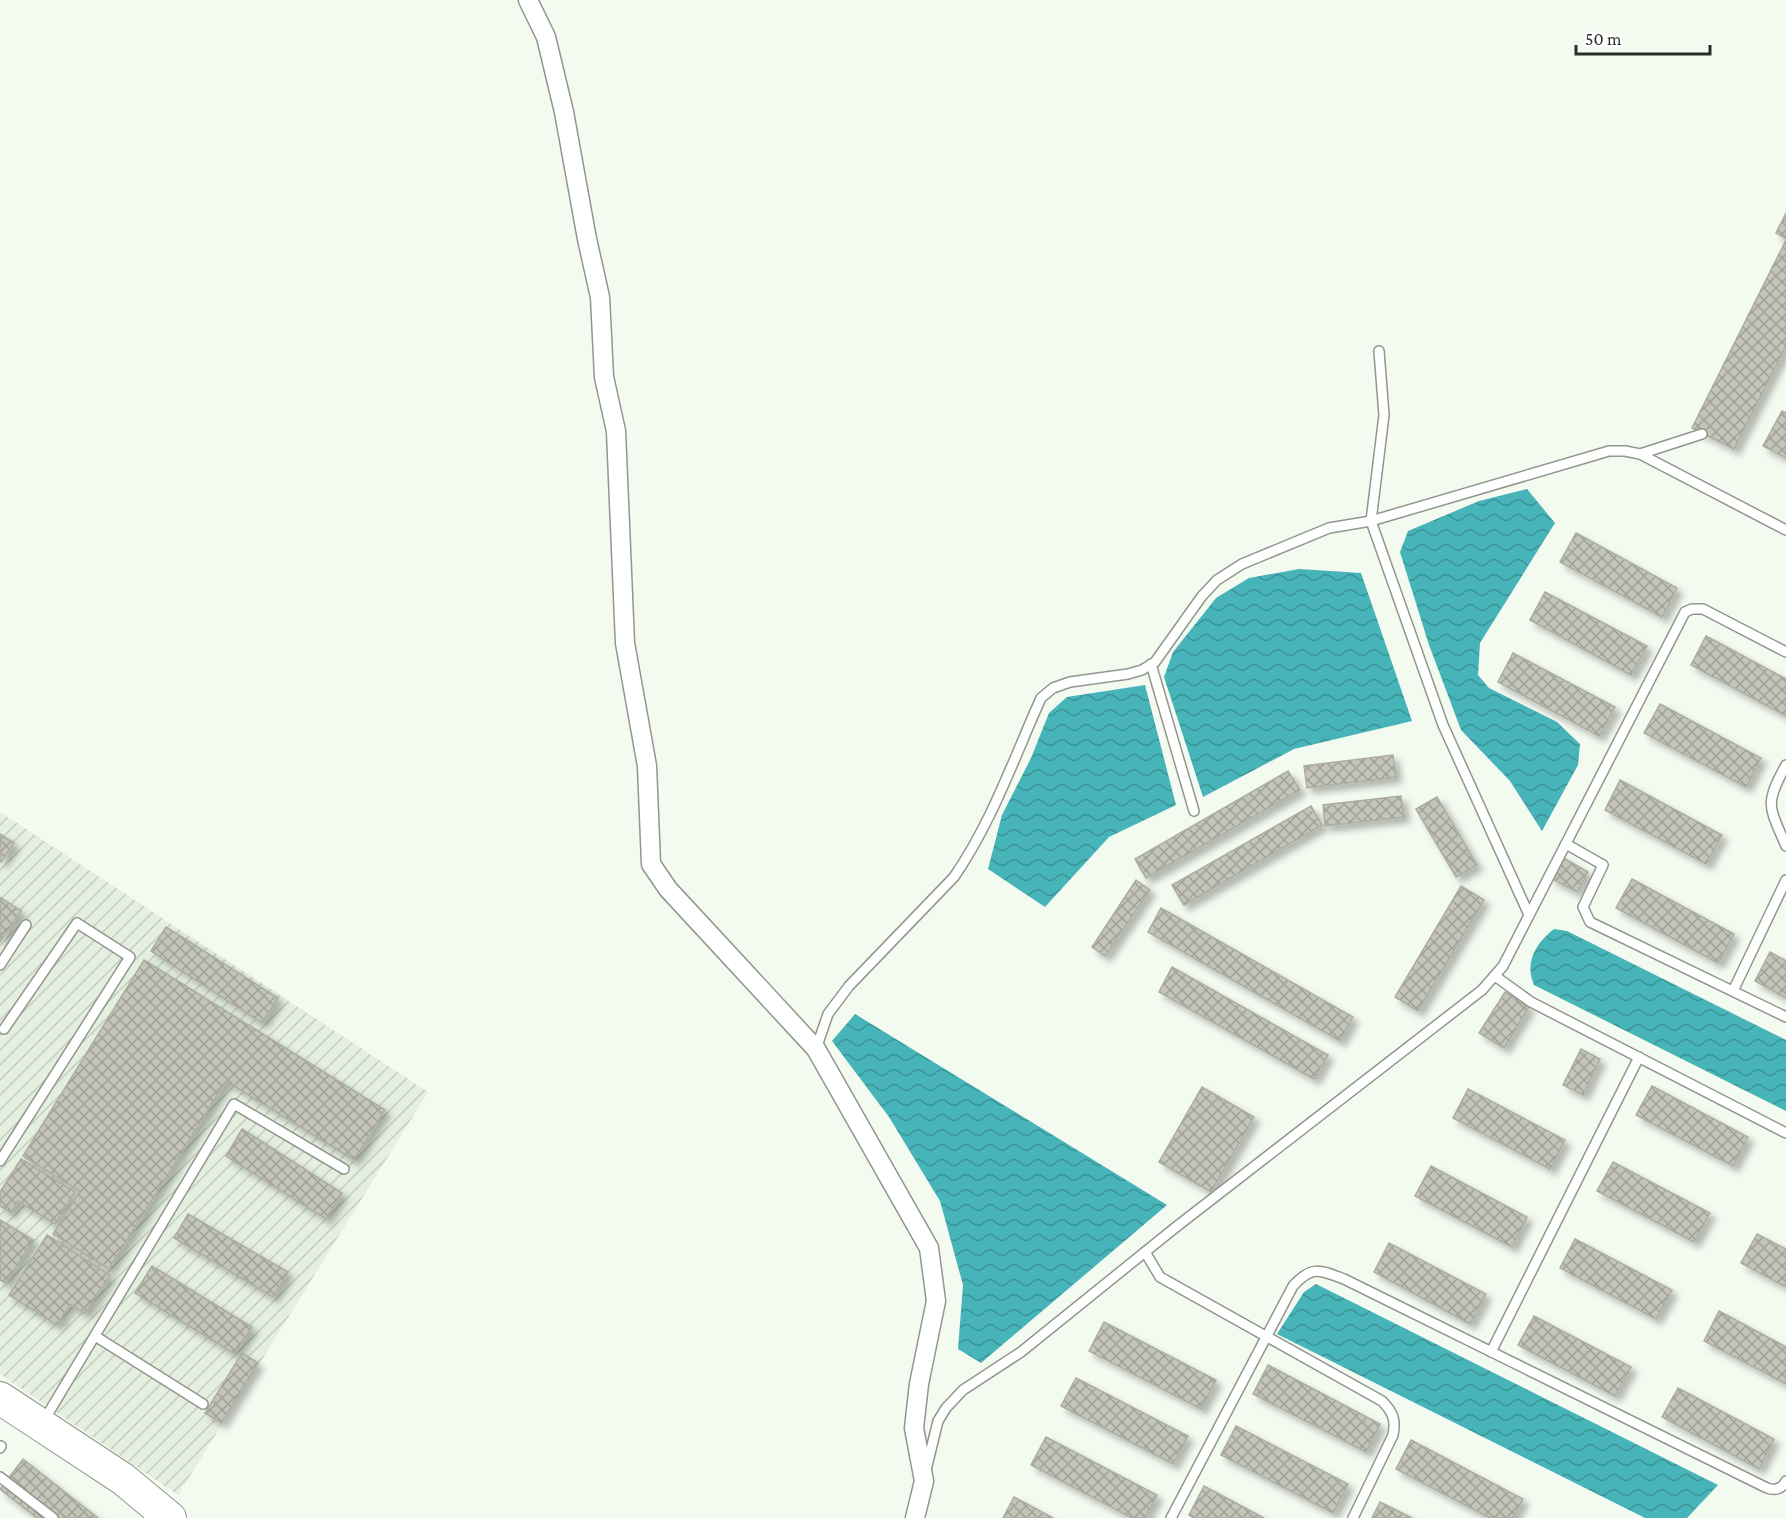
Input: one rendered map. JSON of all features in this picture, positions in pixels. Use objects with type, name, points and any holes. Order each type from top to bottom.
[{"type":"highway","points":[[0,1398],[123,1479],[170,1518]]},
{"type":"street","points":[[528,0],[546,37],[564,112],[600,297],[604,377],[616,431],[625,643],[647,766],[651,864],[668,889],[816,1049],[929,1248],[936,1301],[919,1384],[914,1428],[924,1481],[915,1518]]},
{"type":"lane","points":[[1379,351],[1384,415],[1371,521],[1443,726],[1529,915]]},
{"type":"lane","points":[[1640,454],[1702,434]]},
{"type":"lane","points":[[816,1049],[828,1014],[838,1000],[954,877],[969,855],[990,815],[1041,698],[1053,688],[1070,682],[1128,674],[1155,662],[1202,596],[1217,580],[1242,564],[1329,528],[1371,521],[1610,451],[1640,454],[1786,530]]},
{"type":"lane","points":[[924,1481],[938,1421],[957,1396],[972,1383],[1021,1352],[1145,1252],[1482,990],[1495,976],[1503,966],[1685,612],[1692,609],[1703,609],[1786,652]]},
{"type":"lane","points":[[1151,664],[1194,811]]},
{"type":"lane","points":[[1786,765],[1776,783],[1771,801],[1771,809],[1786,846]]},
{"type":"lane","points":[[1566,844],[1603,865],[1583,907],[1590,922],[1786,1017]]},
{"type":"lane","points":[[1733,991],[1786,880]]},
{"type":"lane","points":[[0,1161],[130,957],[76,923],[4,1029]]},
{"type":"lane","points":[[0,965],[26,925]]},
{"type":"lane","points":[[1495,976],[1532,1002],[1786,1132]]},
{"type":"lane","points":[[1491,1352],[1639,1058]]},
{"type":"lane","points":[[41,1424],[234,1104],[344,1169]]},
{"type":"lane","points":[[1145,1252],[1160,1277],[1265,1338],[1382,1401],[1393,1414],[1393,1435],[1353,1518]]},
{"type":"lane","points":[[1171,1518],[1293,1286],[1307,1273],[1321,1271],[1344,1279],[1767,1488],[1773,1490],[1779,1488],[1786,1481]]},
{"type":"lane","points":[[95,1335],[203,1404]]},
{"type":"lane","points":[[0,1477],[52,1518]]},
{"type":"shaded area","points":[[0,812],[428,1092],[178,1495],[0,1374]]},
{"type":"water","points":[[1527,489],[1555,523],[1480,643],[1478,675],[1489,688],[1557,722],[1580,744],[1578,765],[1542,831],[1510,781],[1461,730],[1429,645],[1400,552],[1408,531],[1479,501]]},
{"type":"water","points":[[1299,569],[1361,573],[1412,721],[1294,749],[1203,797],[1164,677],[1173,652],[1216,598],[1249,578]]},
{"type":"water","points":[[1145,685],[1176,805],[1109,837],[1045,907],[988,869],[1002,815],[1031,758],[1049,713],[1067,697]]},
{"type":"water","points":[[1554,929],[1567,931],[1786,1040],[1786,1111],[1534,985],[1530,969],[1531,961],[1542,940]]},
{"type":"water","points":[[855,1014],[1167,1205],[981,1363],[958,1349],[963,1285],[940,1201],[889,1117],[832,1041]]},
{"type":"water","points":[[1316,1284],[1718,1485],[1687,1518],[1645,1518],[1277,1334],[1304,1292]]},
{"type":"building","points":[[1786,213],[1786,239],[1776,233]]},
{"type":"building","points":[[1786,240],[1786,346],[1734,449],[1692,428]]},
{"type":"building","points":[[1782,411],[1786,413],[1786,458],[1763,446]]},
{"type":"building","points":[[1576,533],[1677,588],[1662,617],[1560,562]]},
{"type":"building","points":[[1545,592],[1647,646],[1631,675],[1530,620]]},
{"type":"building","points":[[1706,636],[1786,679],[1786,716],[1691,665]]},
{"type":"building","points":[[1513,653],[1615,707],[1599,736],[1498,682]]},
{"type":"building","points":[[1660,704],[1761,758],[1746,787],[1644,733]]},
{"type":"building","points":[[1393,755],[1396,777],[1307,788],[1304,766]]},
{"type":"building","points":[[1288,771],[1300,790],[1146,878],[1135,859]]},
{"type":"building","points":[[1620,780],[1722,835],[1706,864],[1605,810]]},
{"type":"building","points":[[1401,796],[1404,817],[1325,826],[1323,805]]},
{"type":"building","points":[[1437,797],[1477,865],[1456,877],[1416,809]]},
{"type":"building","points":[[1311,806],[1322,825],[1184,905],[1172,885]]},
{"type":"building","points":[[0,834],[14,843],[1,862],[0,861]]},
{"type":"building","points":[[1562,857],[1588,872],[1577,892],[1550,878]]},
{"type":"building","points":[[1632,879],[1734,934],[1718,963],[1616,908]]},
{"type":"building","points":[[1136,880],[1150,890],[1105,956],[1092,947]]},
{"type":"building","points":[[1461,886],[1484,900],[1418,1011],[1395,997]]},
{"type":"building","points":[[0,897],[21,911],[0,942]]},
{"type":"building","points":[[1161,908],[1353,1017],[1340,1041],[1148,932]]},
{"type":"building","points":[[166,927],[278,998],[262,1023],[151,951]]},
{"type":"building","points":[[1770,952],[1786,961],[1786,998],[1755,981]]},
{"type":"building","points":[[144,960],[385,1110],[354,1160],[226,1081],[109,1269],[53,1234],[80,1191],[23,1156]]},
{"type":"building","points":[[1172,967],[1328,1055],[1314,1079],[1159,992]]},
{"type":"building","points":[[1505,992],[1529,1007],[1504,1048],[1479,1033]]},
{"type":"building","points":[[1581,1049],[1600,1059],[1583,1095],[1563,1085]]},
{"type":"building","points":[[1652,1086],[1748,1137],[1733,1166],[1636,1115]]},
{"type":"building","points":[[1202,1087],[1254,1117],[1211,1192],[1159,1162]]},
{"type":"building","points":[[1468,1089],[1565,1140],[1550,1169],[1453,1118]]},
{"type":"building","points":[[242,1129],[342,1193],[326,1219],[226,1156]]},
{"type":"building","points":[[21,1159],[75,1192],[55,1224],[18,1201],[11,1213],[0,1206],[0,1192]]},
{"type":"building","points":[[1613,1162],[1710,1213],[1694,1242],[1597,1191]]},
{"type":"building","points":[[1431,1166],[1527,1217],[1512,1247],[1415,1196]]},
{"type":"building","points":[[188,1214],[288,1272],[273,1297],[174,1238]]},
{"type":"building","points":[[0,1220],[33,1240],[6,1283],[0,1280]]},
{"type":"building","points":[[1757,1234],[1786,1249],[1786,1287],[1741,1263]]},
{"type":"building","points":[[47,1235],[110,1275],[85,1313],[70,1304],[57,1325],[9,1295]]},
{"type":"building","points":[[1575,1239],[1672,1290],[1656,1319],[1560,1268]]},
{"type":"building","points":[[1389,1243],[1486,1294],[1470,1324],[1374,1272]]},
{"type":"building","points":[[152,1266],[252,1327],[235,1354],[135,1293]]},
{"type":"building","points":[[1719,1311],[1786,1347],[1786,1384],[1704,1341]]},
{"type":"building","points":[[1534,1316],[1631,1367],[1615,1396],[1518,1345]]},
{"type":"building","points":[[1104,1322],[1216,1380],[1201,1409],[1089,1351]]},
{"type":"building","points":[[242,1353],[258,1363],[221,1423],[205,1413]]},
{"type":"building","points":[[1268,1365],[1380,1424],[1366,1452],[1253,1394]]},
{"type":"building","points":[[1076,1378],[1188,1436],[1173,1464],[1061,1406]]},
{"type":"building","points":[[1678,1388],[1774,1439],[1759,1469],[1662,1417]]},
{"type":"building","points":[[1236,1426],[1348,1484],[1333,1513],[1221,1455]]},
{"type":"building","points":[[1046,1437],[1157,1495],[1145,1518],[1132,1518],[1031,1465]]},
{"type":"building","points":[[1411,1440],[1523,1499],[1513,1518],[1490,1518],[1396,1469]]},
{"type":"building","points":[[23,1459],[98,1518],[37,1518],[0,1489]]},
{"type":"building","points":[[1204,1486],[1264,1518],[1194,1518],[1189,1515]]},
{"type":"building","points":[[1014,1497],[1053,1518],[1003,1518]]},
{"type":"building","points":[[1380,1502],[1412,1518],[1372,1518]]}]
